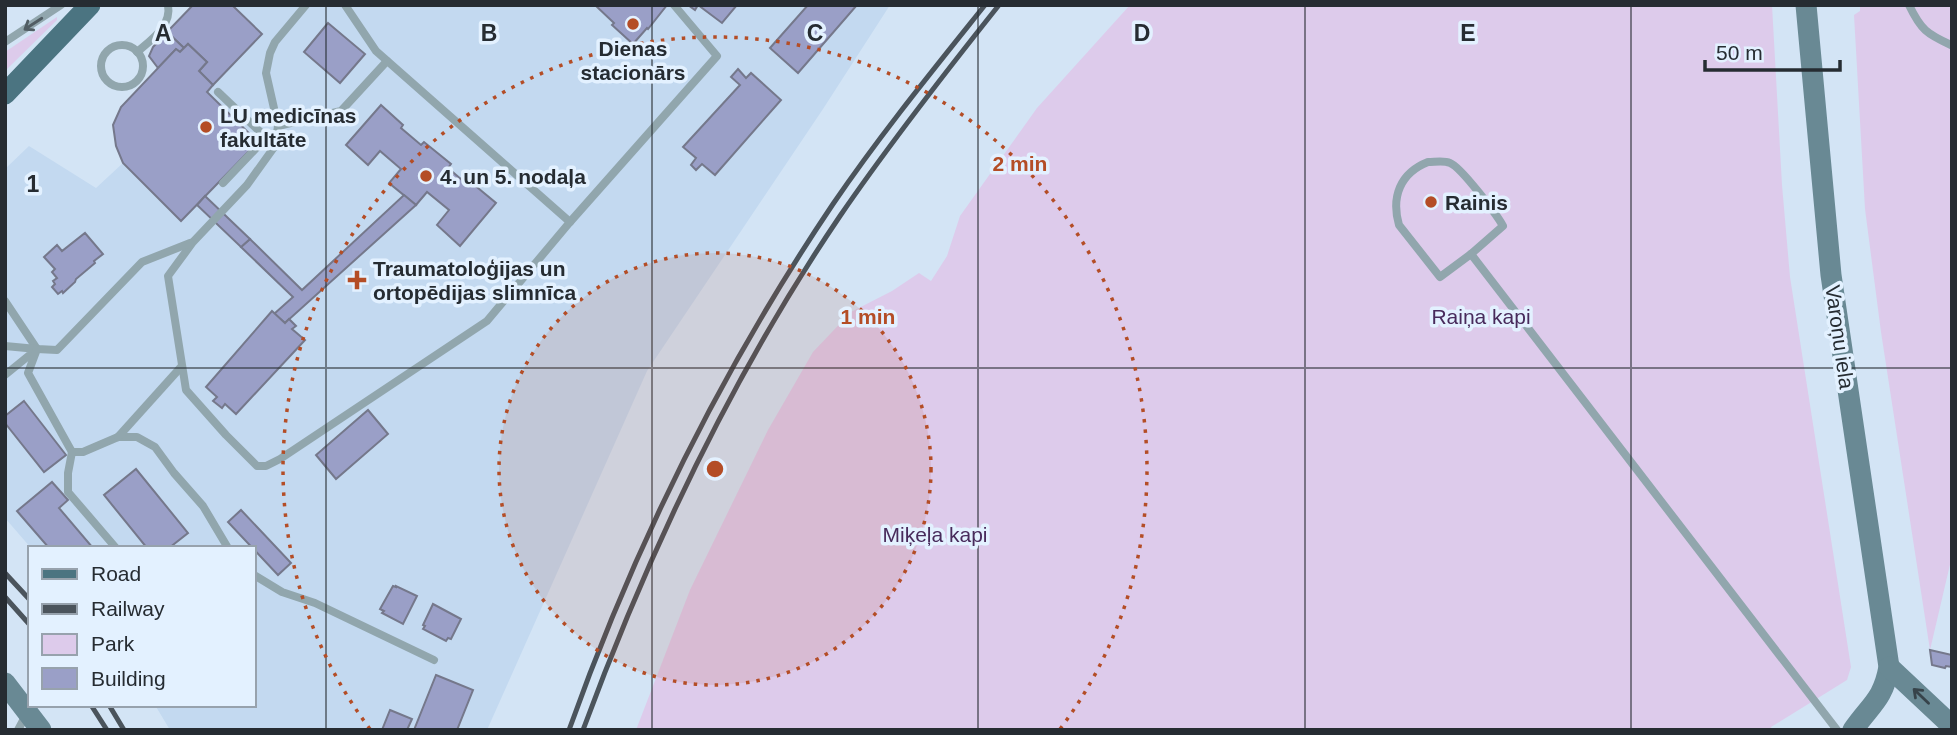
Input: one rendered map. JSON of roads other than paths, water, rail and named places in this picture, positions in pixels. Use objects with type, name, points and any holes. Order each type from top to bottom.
[{"type":"main road","points":[[5,94],[90,5]]},
{"type":"street","name":"Varoņu iela","points":[[1806,5],[1831,275],[1889,667],[1886,685],[1853,730]]},
{"type":"street","points":[[1889,667],[1952,726]]},
{"type":"street","points":[[5,683],[23,721],[41,730]]},
{"type":"lane","points":[[5,42],[61,5]]},
{"type":"lane","points":[[137,52],[163,32],[168,5]]},
{"type":"lane","points":[[306,5],[270,53],[266,73],[278,126],[275,146],[247,184],[193,242],[168,276],[186,390],[257,466],[266,466],[291,451],[487,321],[570,222],[717,56],[674,5]]},
{"type":"lane","points":[[345,5],[376,51],[570,222]]},
{"type":"lane","points":[[1909,5],[1916,20],[1928,34],[1951,45]]},
{"type":"lane","points":[[115,46],[127,46],[137,52],[146,61],[134,84],[123,87],[111,85],[103,76],[101,64],[105,53],[115,46]]},
{"type":"lane","points":[[278,126],[341,111],[387,61]]},
{"type":"lane","points":[[218,92],[275,146]]},
{"type":"lane","points":[[223,183],[260,144],[275,146]]},
{"type":"lane","points":[[1429,162],[1454,164],[1501,222],[1503,226],[1471,254],[1438,277],[1399,225],[1395,202],[1401,185],[1414,169],[1429,162]]},
{"type":"lane","points":[[5,346],[57,350],[142,262],[193,242]]},
{"type":"lane","points":[[1471,254],[1837,730]]},
{"type":"lane","points":[[5,301],[37,349]]},
{"type":"lane","points":[[5,375],[37,349]]},
{"type":"lane","points":[[37,349],[28,373],[72,452],[68,492],[114,546]]},
{"type":"lane","points":[[118,437],[181,367]]},
{"type":"lane","points":[[72,452],[83,452],[118,437],[137,437],[155,447],[203,506],[227,546]]},
{"type":"lane","points":[[256,576],[282,592],[315,603],[434,660]]},
{"type":"railway","points":[[569,730],[595,661],[653,525],[685,458],[755,329],[851,178],[985,5]]},
{"type":"railway","points":[[583,730],[665,530],[696,465],[764,338],[801,276],[859,189],[999,5]]},
{"type":"railway","points":[[5,573],[28,598]]},
{"type":"railway","points":[[5,597],[28,623]]},
{"type":"railway","points":[[92,707],[107,730]]},
{"type":"railway","points":[[110,707],[124,730]]},
{"type":"place","name":"Dienas stacionārs","points":[[633,24]]},
{"type":"place","name":"LU medicīnas fakultāte","points":[[206,127]]},
{"type":"place","name":"4. un 5. nodaļa","points":[[426,176]]},
{"type":"place","name":"Rainis","points":[[1431,202]]},
{"type":"place","name":"Traumatoloģijas un ortopēdijas slimnīca","points":[[357,280]]},
{"type":"park label","name":"Raiņa kapi","points":[[1481,316]]},
{"type":"park label","name":"Miķeļa kapi","points":[[935,534]]}]
